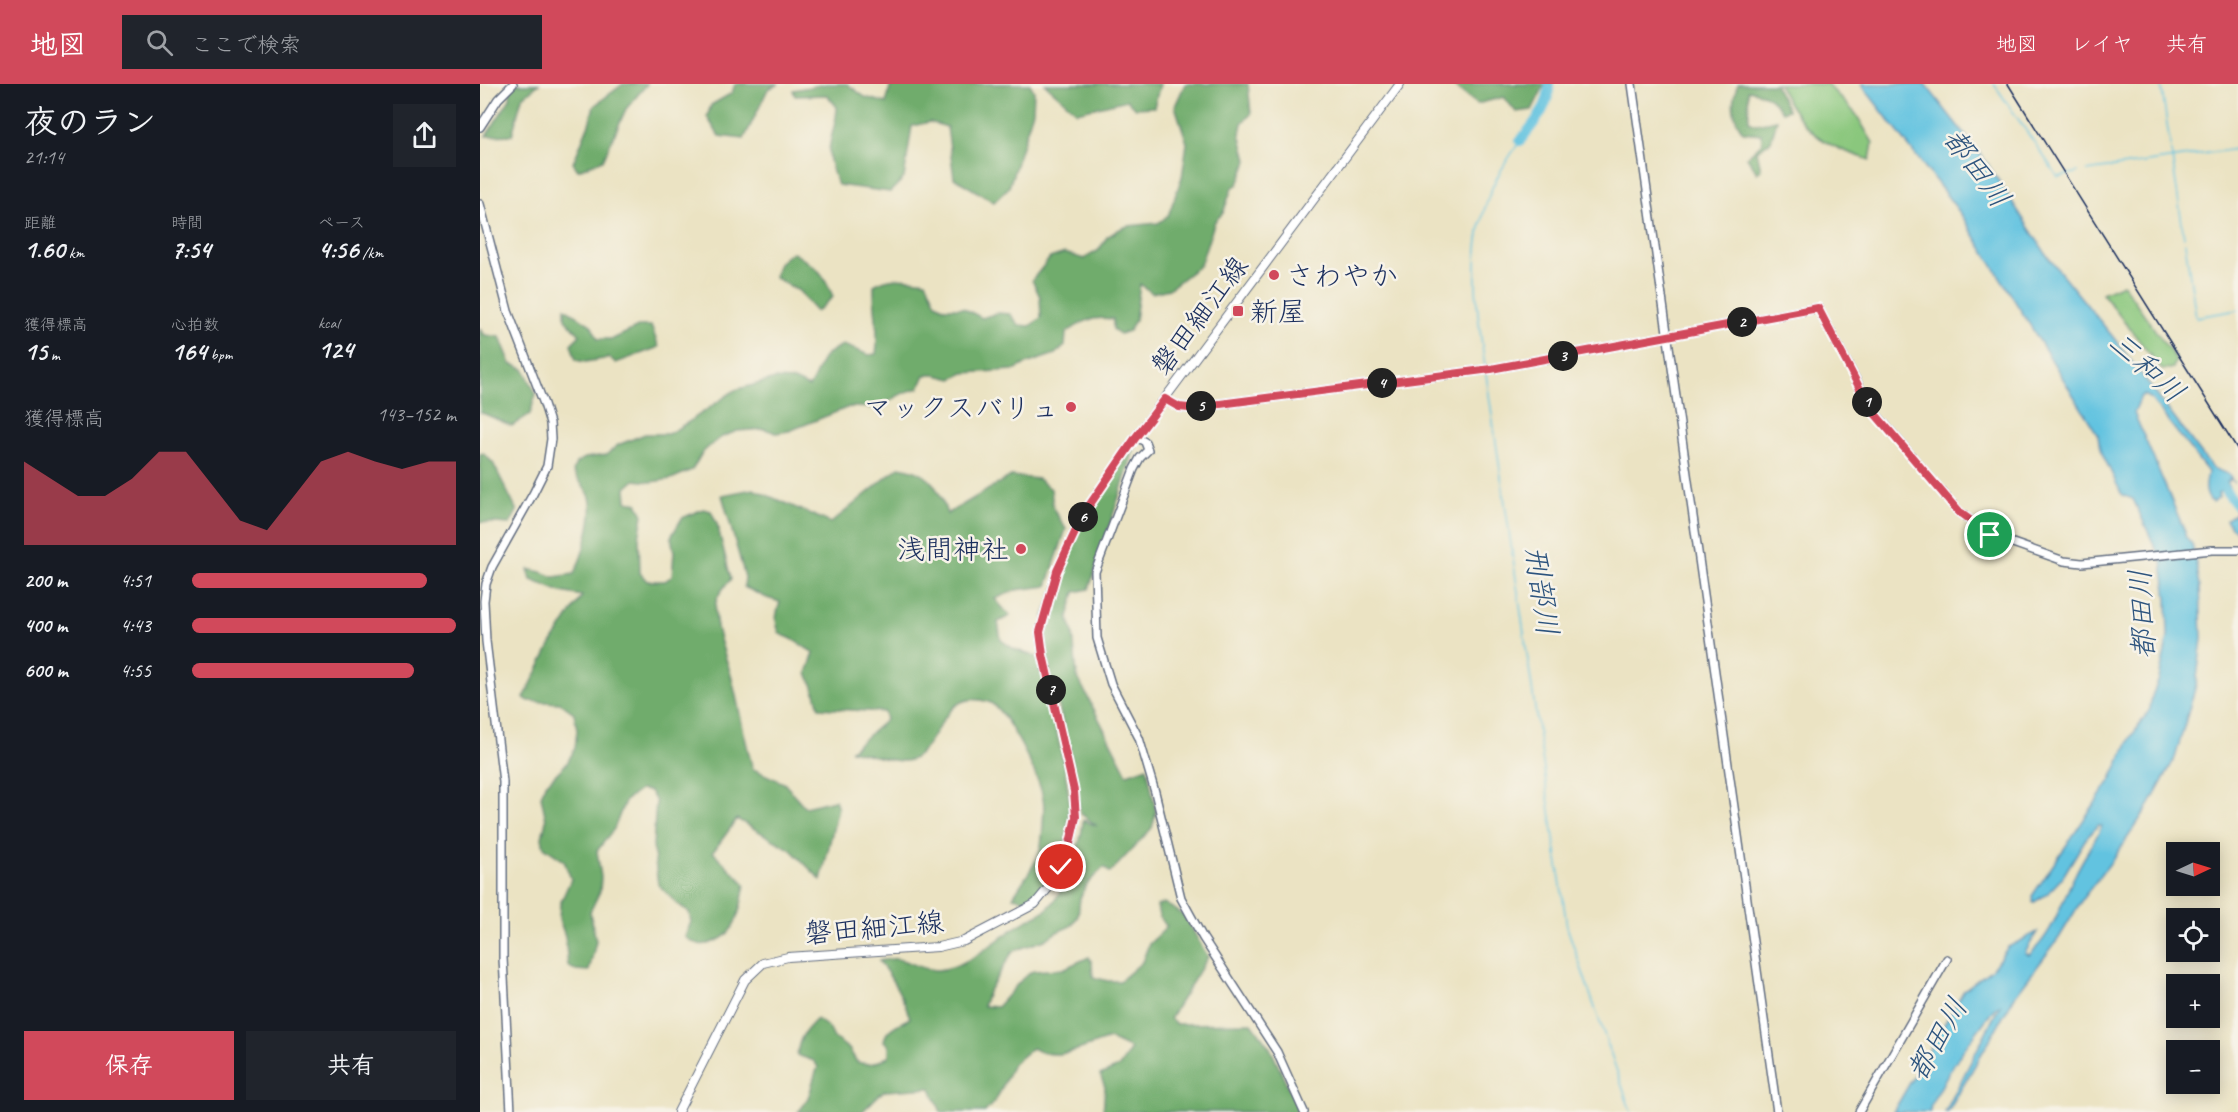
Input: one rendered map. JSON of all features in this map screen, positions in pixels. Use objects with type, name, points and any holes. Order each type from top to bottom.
[{"type":"main road","name":"磐田細江線","points":[[678,1112],[744,980],[763,963],[788,957],[938,947],[964,941],[1035,904],[1054,881],[1068,852],[1076,817],[1074,791],[1043,655],[1040,632],[1057,571],[1084,513],[1136,437],[1400,84]]},
{"type":"street","points":[[480,127],[498,99],[513,84]]},
{"type":"street","points":[[1632,84],[1777,1112]]},
{"type":"street","points":[[480,204],[508,311],[544,404],[550,423],[551,440],[547,466],[492,567],[486,584],[484,601],[486,641],[503,782],[504,978],[511,1112]]},
{"type":"street","points":[[1165,399],[1179,407],[1189,408],[1478,371],[1818,308],[1870,408],[1959,512],[1972,524],[1990,535],[2064,561],[2082,563],[2212,550],[2238,550]]},
{"type":"street","points":[[1136,437],[1145,442],[1148,450],[1137,462],[1095,572],[1097,638],[1112,684],[1139,738],[1181,898],[1203,938],[1277,1052],[1304,1112]]},
{"type":"street","points":[[1859,1112],[1947,959]]},
{"type":"green space","points":[[510,84],[539,84],[522,98],[512,135],[486,136],[510,99]]},
{"type":"green space","points":[[623,84],[647,84],[626,109],[603,160],[578,170],[573,163],[594,106]]},
{"type":"green space","points":[[735,84],[779,84],[768,89],[744,139],[719,136],[707,117],[711,105],[732,93]]},
{"type":"green space","points":[[826,84],[847,84],[865,97],[886,103],[891,84],[1030,84],[1034,91],[1033,111],[1009,187],[994,202],[954,178],[947,127],[930,122],[912,126],[904,178],[890,192],[838,185],[829,151],[837,107],[827,95],[795,96],[793,90]]},
{"type":"green space","points":[[1045,84],[1160,84],[1154,107],[1135,108],[1127,100],[1077,112]]},
{"type":"green space","points":[[1185,84],[1248,84],[1251,114],[1242,123],[1240,134],[1247,160],[1238,184],[1232,188],[1223,213],[1215,221],[1200,265],[1169,289],[1152,293],[1140,284],[1135,320],[1129,331],[1120,334],[1113,329],[1113,319],[1088,320],[1066,333],[1065,346],[1055,354],[1014,370],[964,373],[952,379],[925,375],[919,388],[899,395],[883,408],[849,407],[789,431],[776,433],[765,429],[737,431],[712,444],[702,453],[692,470],[671,479],[651,482],[635,480],[626,488],[627,501],[637,503],[643,515],[639,537],[640,573],[647,581],[665,581],[672,576],[674,552],[671,537],[682,518],[703,509],[711,511],[717,524],[731,579],[717,599],[716,620],[753,769],[784,783],[805,807],[835,800],[838,808],[821,880],[790,849],[737,819],[713,852],[745,884],[740,909],[729,932],[711,943],[700,944],[685,937],[691,922],[689,912],[677,904],[658,884],[653,846],[656,802],[650,791],[640,790],[625,801],[614,829],[597,851],[601,877],[600,891],[590,912],[596,941],[589,971],[575,970],[568,966],[565,936],[559,919],[560,904],[571,879],[564,861],[544,847],[542,838],[546,820],[541,796],[545,785],[567,763],[575,748],[577,730],[574,713],[560,703],[529,701],[524,698],[551,644],[582,596],[561,592],[531,580],[528,569],[554,577],[574,574],[581,557],[591,512],[589,495],[573,471],[576,463],[585,458],[606,455],[618,445],[645,434],[668,434],[735,390],[775,379],[794,380],[809,387],[824,358],[843,345],[869,355],[876,354],[874,285],[888,279],[926,281],[936,303],[945,308],[963,308],[982,318],[997,313],[1010,314],[1019,325],[1030,326],[1041,318],[1040,297],[1032,280],[1050,258],[1065,253],[1084,259],[1099,250],[1107,237],[1120,229],[1158,223],[1168,216],[1182,177],[1187,143],[1175,106]]},
{"type":"green space","points":[[1451,84],[1545,84],[1532,110],[1516,112],[1504,97],[1477,104]]},
{"type":"green space","points":[[1738,84],[1777,84],[1776,87],[1788,110],[1782,112],[1768,97],[1748,90],[1749,121],[1756,124],[1777,120],[1771,141],[1757,151],[1761,170],[1757,173],[1747,157],[1762,143],[1761,134],[1743,132],[1737,120],[1734,96]]},
{"type":"green space","points":[[1779,84],[1827,84],[1856,114],[1873,143],[1870,160],[1834,146],[1815,134],[1798,117]]},
{"type":"green space","points":[[792,252],[818,270],[833,297],[816,312],[799,291],[774,277],[779,263]]},
{"type":"green space","points":[[2123,284],[2176,360],[2173,368],[2162,370],[2102,293]]},
{"type":"green space","points":[[565,308],[591,325],[598,339],[613,339],[640,326],[651,326],[659,347],[616,363],[610,358],[585,362],[576,360],[571,344],[580,335],[565,319]]},
{"type":"green space","points":[[480,329],[485,335],[500,337],[511,364],[524,369],[536,394],[530,414],[512,426],[480,412]]},
{"type":"green space","points":[[1136,444],[1089,589],[1075,592],[1068,617],[1073,633],[1077,676],[1127,774],[1147,767],[1156,812],[1152,828],[1110,873],[1104,867],[1087,884],[1080,898],[1078,916],[1071,926],[1045,940],[1013,951],[988,992],[983,1006],[997,1007],[1023,978],[1033,971],[1063,969],[1089,957],[1093,977],[1120,981],[1142,962],[1149,944],[1167,927],[1159,916],[1157,906],[1164,903],[1184,915],[1208,957],[1170,1018],[1175,1024],[1252,1023],[1270,1048],[1300,1112],[1103,1112],[1105,1087],[1100,1075],[1119,1067],[1131,1049],[1110,1039],[1062,1054],[1042,1052],[1032,1048],[1013,1064],[997,1098],[985,1112],[941,1112],[931,1088],[885,1091],[862,1112],[798,1112],[809,1096],[818,1067],[814,1061],[797,1055],[799,1043],[817,1019],[829,1028],[834,1038],[849,1049],[857,1062],[873,1063],[889,1056],[889,1046],[884,1041],[887,1033],[910,1018],[897,988],[879,961],[897,959],[925,969],[937,970],[958,965],[979,954],[1016,927],[1048,908],[1066,880],[1079,841],[1083,820],[1097,826],[1080,813],[1072,760],[1048,663],[1044,616],[1082,519]]},
{"type":"green space","points":[[483,453],[493,463],[517,511],[510,524],[480,522],[480,454]]},
{"type":"green space","points":[[899,467],[918,472],[931,481],[940,495],[947,514],[1011,476],[1038,479],[1051,489],[1053,508],[1066,529],[1047,586],[1016,590],[995,599],[1010,616],[998,622],[1001,640],[1014,649],[1037,657],[1044,674],[1065,769],[1070,804],[1066,842],[1057,867],[1031,901],[1013,897],[1039,854],[1043,826],[1043,799],[1041,789],[1022,747],[998,709],[991,703],[980,700],[968,700],[958,704],[950,711],[922,751],[914,758],[905,761],[886,759],[851,750],[886,720],[884,712],[819,708],[807,673],[814,653],[780,634],[776,618],[780,602],[744,587],[745,577],[722,495],[753,489],[831,523]]},
{"type":"water","name":"都田川","points":[[1861,84],[1925,84],[1987,163],[2048,257],[2113,337],[2212,468],[2228,474],[2234,483],[2230,479],[2226,483],[2229,487],[2218,493],[2219,497],[2212,502],[2206,492],[2208,472],[2151,399],[2144,395],[2141,396],[2134,413],[2185,536],[2192,544],[2197,568],[2202,639],[2196,685],[2175,758],[2150,804],[2114,858],[2083,898],[2059,938],[2015,996],[1948,1112],[1945,1112],[2000,1005],[1994,1009],[1959,1056],[1932,1102],[1930,1112],[1893,1112],[1964,990],[1992,969],[2008,947],[2037,932],[2025,953],[2029,955],[2051,927],[2078,869],[2102,826],[2098,825],[2085,840],[2062,878],[2047,894],[2033,903],[2032,896],[2110,781],[2131,737],[2150,709],[2168,637],[2167,598],[2162,562],[2133,499],[2122,495],[2100,449],[2098,435],[1961,214]]},
{"type":"water","points":[[2237,512],[2238,514],[2238,532],[2226,520]]},
{"type":"waterway","name":"刑部川","points":[[1520,141],[1544,107],[1549,84]]},
{"type":"waterway","points":[[1994,84],[2058,177],[2078,172]]},
{"type":"waterway","points":[[2161,84],[2184,237]]},
{"type":"waterway","name":"刑部川","points":[[1485,366],[1476,276],[1479,232],[1484,210],[1495,182],[1520,141]]},
{"type":"waterway","points":[[2087,171],[2236,149]]},
{"type":"waterway","points":[[2185,243],[2196,317],[2238,310]]},
{"type":"waterway","name":"刑部川","points":[[1486,374],[1567,927],[1631,1112]]},
{"type":"waterway","name":"三和川","points":[[2218,481],[2238,507]]},
{"type":"railway","points":[[2008,84],[2238,450]]},
{"type":"place","name":"さわやか","points":[[1274,275]]},
{"type":"place","name":"新屋","points":[[1238,311]]},
{"type":"place","name":"マックスバリュ","points":[[1071,407]]},
{"type":"place","name":"浅間神社","points":[[1021,549]]},
{"type":"route","points":[[1061,867],[1068,852],[1076,817],[1074,791],[1043,655],[1040,632],[1057,571],[1084,513],[1165,399],[1179,407],[1189,408],[1491,369],[1818,308],[1870,408],[1959,512],[1972,524],[1990,535]]}]
